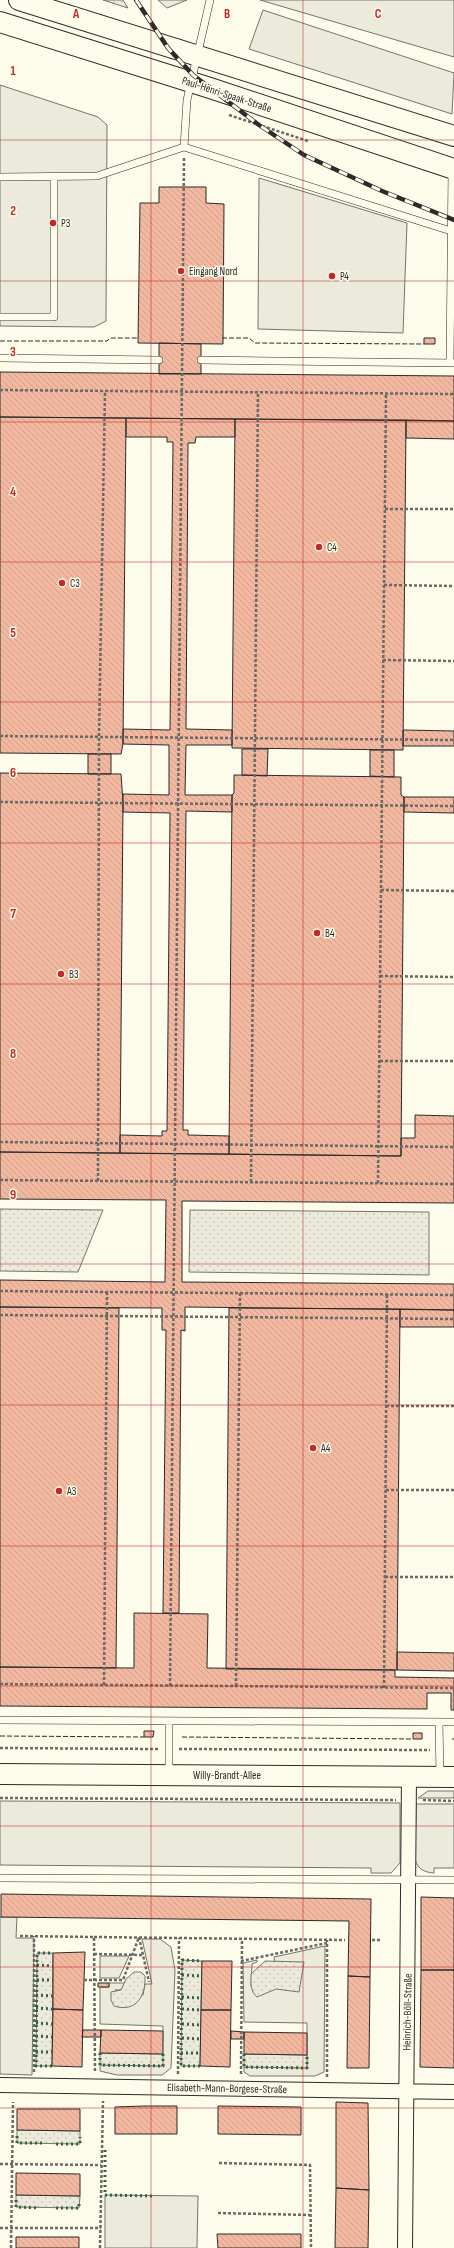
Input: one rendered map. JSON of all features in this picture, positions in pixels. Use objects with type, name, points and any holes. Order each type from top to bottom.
[{"type":"main road","points":[[19,0],[47,4],[197,56],[454,136]]},
{"type":"main road","name":"Paul-Henri-Spaak-Straße","points":[[0,22],[453,167]]},
{"type":"main road","name":"Willy-Brandt-Allee","points":[[0,1774],[447,1777]]},
{"type":"street","name":"Heinrich-Böll-Straße","points":[[405,2248],[408,1776]]},
{"type":"street","name":"Elisabeth-Mann-Borgese-Straße","points":[[0,2085],[454,2092]]},
{"type":"lane","points":[[184,147],[187,100],[210,0]]},
{"type":"lane","points":[[0,177],[97,176],[184,147],[451,231]]},
{"type":"lane","points":[[201,360],[452,363],[451,231],[453,167]]},
{"type":"lane","points":[[0,317],[54,317],[54,177]]},
{"type":"lane","points":[[0,358],[159,360]]},
{"type":"lane","points":[[0,1720],[454,1722]]},
{"type":"lane","points":[[169,1721],[169,1775]]},
{"type":"lane","points":[[439,1722],[440,1750],[447,1777]]},
{"type":"lane","points":[[0,1878],[454,1880]]},
{"type":"path","points":[[223,112],[311,142]]},
{"type":"path","points":[[170,1686],[184,147]]},
{"type":"path","points":[[0,390],[454,394]]},
{"type":"path","points":[[98,1181],[98,803],[105,391]]},
{"type":"path","points":[[252,1182],[258,392]]},
{"type":"path","points":[[378,1184],[386,394]]},
{"type":"path","points":[[385,509],[454,509]]},
{"type":"path","points":[[384,586],[454,586]]},
{"type":"path","points":[[383,660],[454,661]]},
{"type":"path","points":[[0,736],[454,740]]},
{"type":"path","points":[[0,802],[454,806]]},
{"type":"path","points":[[381,890],[454,891]]},
{"type":"path","points":[[380,976],[454,977]]},
{"type":"path","points":[[380,1061],[454,1061]]},
{"type":"path","points":[[0,1142],[454,1147]]},
{"type":"path","points":[[0,1180],[454,1184]]},
{"type":"path","points":[[0,1291],[454,1295]]},
{"type":"path","points":[[104,1685],[107,1292]]},
{"type":"path","points":[[236,1686],[240,1293]]},
{"type":"path","points":[[384,1688],[387,1294]]},
{"type":"path","points":[[0,1315],[454,1319]]},
{"type":"path","points":[[386,1406],[454,1406]]},
{"type":"path","points":[[386,1490],[454,1490]]},
{"type":"path","points":[[385,1577],[454,1577]]},
{"type":"path","points":[[0,1684],[454,1688]]},
{"type":"path","points":[[0,1748],[440,1750]]},
{"type":"path","points":[[0,1798],[454,1800]]},
{"type":"path","points":[[20,1936],[327,1941],[345,1940]]},
{"type":"path","points":[[34,1936],[34,2078]]},
{"type":"path","points":[[94,1937],[95,2078]]},
{"type":"path","points":[[84,1980],[123,1980],[139,1937]]},
{"type":"path","points":[[139,1937],[149,1982]]},
{"type":"path","points":[[178,2079],[179,1938]]},
{"type":"path","points":[[241,2079],[242,1939]]},
{"type":"path","points":[[372,1940],[381,1940]]},
{"type":"path","points":[[241,1961],[327,1941]]},
{"type":"path","points":[[327,1941],[327,2080]]},
{"type":"path","points":[[94,1954],[143,1955]]},
{"type":"path","points":[[100,2248],[103,2101]]},
{"type":"path","points":[[11,2248],[13,2102]]},
{"type":"path","points":[[219,2163],[310,2165],[311,2248]]},
{"type":"path","points":[[0,2164],[101,2165]]},
{"type":"path","points":[[218,2213],[310,2215]]},
{"type":"path","points":[[0,2228],[101,2228]]},
{"type":"shaded area","points":[[103,0],[123,0],[128,8]]},
{"type":"shaded area","points":[[158,0],[187,0],[167,8]]},
{"type":"shaded area","points":[[260,0],[454,0],[454,57]]},
{"type":"shaded area","points":[[263,10],[454,73],[452,114],[249,49]]},
{"type":"shaded area","name":"P3","points":[[0,85],[98,117],[107,125],[106,321],[94,327],[0,326]]},
{"type":"shaded area","name":"P4","points":[[259,178],[407,223],[403,333],[258,329]]},
{"type":"shaded area","points":[[0,1209],[103,1210],[78,1272],[0,1271]]},
{"type":"shaded area","points":[[190,1210],[429,1212],[429,1275],[189,1272]]},
{"type":"shaded area","points":[[428,1791],[454,1791],[454,1798],[418,1798]]},
{"type":"shaded area","points":[[0,1801],[400,1803],[400,1863],[391,1873],[371,1873],[371,1868],[0,1865]]},
{"type":"shaded area","points":[[416,1804],[454,1804],[454,1868],[434,1868],[434,1873],[422,1870],[418,1866],[415,1860]]},
{"type":"shaded area","points":[[0,1917],[17,1917],[16,1938],[34,1938],[32,2075],[0,2074]]},
{"type":"shaded area","points":[[142,1939],[160,1939],[171,1947],[175,1970],[171,2068],[162,2075],[117,2075],[100,2071],[100,2065],[162,2066],[163,2026],[100,2024],[100,1987],[109,1987],[109,1983],[125,1983],[121,1990],[115,1990],[143,1995],[145,1984],[152,1984]]},
{"type":"shaded area","points":[[325,1946],[324,2072],[315,2076],[250,2076],[244,2072],[244,2067],[307,2068],[307,2023],[244,2022],[243,1963],[257,1960],[257,1962],[252,1964],[251,1986],[277,1977],[274,1957]]},
{"type":"shaded area","points":[[37,1953],[53,1953],[52,2066],[36,2066]]},
{"type":"shaded area","points":[[100,1956],[129,1956],[119,1978],[100,1978]]},
{"type":"shaded area","points":[[182,1960],[202,1961],[200,2066],[181,2066]]},
{"type":"shaded area","points":[[265,1961],[304,1962],[299,1992],[276,1989],[257,1997],[252,1989],[251,1974]]},
{"type":"shaded area","points":[[134,1972],[141,1972],[145,1976],[144,1990],[141,1996],[134,2005],[122,2008],[114,2006],[111,2000],[111,1992],[121,1990],[126,1979]]},
{"type":"shaded area","points":[[100,2053],[163,2054],[163,2066],[100,2065]]},
{"type":"shaded area","points":[[244,2054],[307,2055],[307,2068],[244,2067]]},
{"type":"shaded area","points":[[17,2130],[80,2131],[80,2144],[17,2143]]},
{"type":"shaded area","points":[[16,2195],[80,2196],[79,2208],[16,2207]]},
{"type":"shaded area","points":[[105,2195],[198,2196],[197,2248],[105,2248]]},
{"type":"building","name":"Eingang Nord","points":[[159,187],[206,187],[206,203],[224,204],[223,344],[138,343],[140,203],[159,203]]},
{"type":"building","points":[[424,338],[435,338],[435,344],[424,344]]},
{"type":"building","points":[[159,343],[201,344],[201,374],[159,374]]},
{"type":"building","points":[[0,372],[454,376],[454,421],[0,417]]},
{"type":"building","name":"C3","points":[[0,417],[126,418],[123,744],[121,754],[0,753]]},
{"type":"building","points":[[126,418],[235,419],[235,437],[196,437],[195,443],[188,443],[186,729],[232,730],[232,745],[186,745],[185,795],[232,795],[232,812],[186,811],[183,1130],[188,1130],[188,1135],[229,1136],[229,1154],[120,1153],[120,1135],[162,1136],[162,1131],[167,1131],[170,813],[123,812],[123,794],[169,795],[169,745],[123,744],[123,729],[170,730],[173,442],[167,442],[167,437],[126,437]]},
{"type":"building","name":"C4","points":[[235,419],[406,420],[403,750],[232,748]]},
{"type":"building","points":[[406,420],[454,421],[454,439],[406,438]]},
{"type":"building","points":[[403,730],[454,731],[454,746],[403,746]]},
{"type":"building","points":[[242,749],[268,749],[267,776],[242,775]]},
{"type":"building","points":[[370,750],[394,750],[394,777],[370,776]]},
{"type":"building","points":[[88,754],[111,754],[111,774],[88,774]]},
{"type":"building","name":"B3","points":[[0,773],[121,774],[123,803],[120,1153],[0,1152]]},
{"type":"building","name":"B4","points":[[234,775],[401,777],[401,795],[404,797],[401,1156],[229,1154],[232,795],[234,793]]},
{"type":"building","points":[[404,797],[454,797],[454,813],[404,812]]},
{"type":"building","points":[[415,1115],[454,1116],[454,1203],[182,1201],[182,1282],[454,1284],[454,1310],[185,1307],[185,1331],[181,1330],[179,1613],[163,1613],[166,1330],[162,1330],[162,1308],[0,1307],[0,1280],[165,1282],[166,1200],[0,1199],[0,1152],[401,1156],[401,1138],[415,1138]]},
{"type":"building","name":"A3","points":[[0,1307],[119,1308],[116,1668],[0,1667]]},
{"type":"building","name":"A4","points":[[229,1308],[400,1309],[397,1670],[226,1669]]},
{"type":"building","points":[[400,1309],[454,1310],[454,1327],[400,1327]]},
{"type":"building","points":[[134,1613],[208,1614],[207,1668],[395,1670],[395,1677],[454,1678],[454,1710],[451,1710],[451,1693],[427,1693],[427,1709],[0,1706],[0,1667],[134,1668]]},
{"type":"building","points":[[397,1652],[454,1653],[454,1671],[397,1670]]},
{"type":"building","points":[[144,1731],[154,1731],[153,1737],[144,1737]]},
{"type":"building","points":[[413,1733],[422,1733],[422,1739],[413,1739]]},
{"type":"building","points":[[1,1894],[371,1899],[370,1977],[348,1976],[349,1921],[1,1917]]},
{"type":"building","points":[[421,1897],[454,1898],[454,1970],[421,1970]]},
{"type":"building","points":[[85,1952],[83,2010],[53,2009],[53,1953]]},
{"type":"building","points":[[202,1961],[232,1961],[231,2010],[201,2010]]},
{"type":"building","points":[[421,1970],[454,1970],[454,2068],[420,2067]]},
{"type":"building","points":[[348,1976],[370,1977],[369,2068],[347,2068]]},
{"type":"building","points":[[98,1983],[109,1983],[109,1987],[98,1987]]},
{"type":"building","points":[[53,2009],[83,2010],[82,2067],[52,2066]]},
{"type":"building","points":[[201,2010],[231,2010],[230,2067],[200,2066]]},
{"type":"building","points":[[83,2030],[101,2030],[101,2037],[82,2037]]},
{"type":"building","points":[[101,2030],[163,2031],[163,2054],[100,2053]]},
{"type":"building","points":[[231,2031],[244,2032],[244,2039],[231,2039]]},
{"type":"building","points":[[244,2032],[307,2033],[307,2055],[244,2054]]},
{"type":"building","points":[[336,2102],[368,2103],[369,2190],[336,2188]]},
{"type":"building","points":[[177,2106],[177,2134],[115,2134],[115,2107]]},
{"type":"building","points":[[218,2106],[301,2107],[301,2135],[218,2134]]},
{"type":"building","points":[[17,2109],[80,2109],[80,2131],[17,2130]]},
{"type":"building","points":[[16,2173],[80,2174],[80,2196],[16,2195]]},
{"type":"building","points":[[336,2188],[369,2190],[368,2248],[335,2248]]},
{"type":"building","points":[[217,2234],[301,2234],[301,2248],[218,2248]]},
{"type":"building","points":[[16,2237],[79,2237],[79,2248],[16,2248]]},
{"type":"railway","points":[[136,0],[168,48],[193,75],[259,125],[304,155],[382,191],[454,220]]},
{"type":"hedge","points":[[52,2066],[36,2066],[37,1953],[53,1953]]},
{"type":"hedge","points":[[200,2066],[181,2066],[182,1960],[202,1961]]},
{"type":"hedge","points":[[37,1965],[53,1966]]},
{"type":"hedge","points":[[182,1975],[201,1976]]},
{"type":"hedge","points":[[37,1980],[53,1980]]},
{"type":"hedge","points":[[36,1995],[53,1996]]},
{"type":"hedge","points":[[182,1997],[201,1998]]},
{"type":"hedge","points":[[36,2008],[53,2009]]},
{"type":"hedge","points":[[182,2009],[201,2010]]},
{"type":"hedge","points":[[36,2023],[52,2024]]},
{"type":"hedge","points":[[182,2024],[201,2025]]},
{"type":"hedge","points":[[36,2036],[52,2037]]},
{"type":"hedge","points":[[182,2038],[201,2039]]},
{"type":"hedge","points":[[36,2052],[52,2052]]},
{"type":"hedge","points":[[100,2053],[100,2065],[163,2066],[163,2054]]},
{"type":"hedge","points":[[181,2053],[200,2053]]},
{"type":"hedge","points":[[244,2054],[244,2067],[307,2068],[307,2055]]},
{"type":"hedge","points":[[17,2136],[17,2143],[43,2143]]},
{"type":"hedge","points":[[56,2144],[80,2144],[80,2137]]},
{"type":"hedge","points":[[105,2150],[105,2195],[154,2196]]},
{"type":"hedge","points":[[16,2200],[16,2207],[39,2208]]},
{"type":"hedge","points":[[56,2208],[79,2208],[79,2201]]},
{"type":"fence","points":[[0,341],[107,341],[110,338],[138,338]]},
{"type":"fence","points":[[222,338],[249,338],[255,343],[424,344]]},
{"type":"fence","points":[[0,1736],[144,1737]]},
{"type":"fence","points":[[182,1737],[413,1739]]},
{"type":"place","name":"P3","points":[[53,223]]},
{"type":"place","name":"Eingang Nord","points":[[181,271]]},
{"type":"place","name":"P4","points":[[332,276]]},
{"type":"place","name":"C4","points":[[319,547]]},
{"type":"place","name":"C3","points":[[62,583]]},
{"type":"place","name":"B4","points":[[317,933]]},
{"type":"place","name":"B3","points":[[61,974]]},
{"type":"place","name":"A4","points":[[313,1448]]},
{"type":"place","name":"A3","points":[[59,1491]]}]
